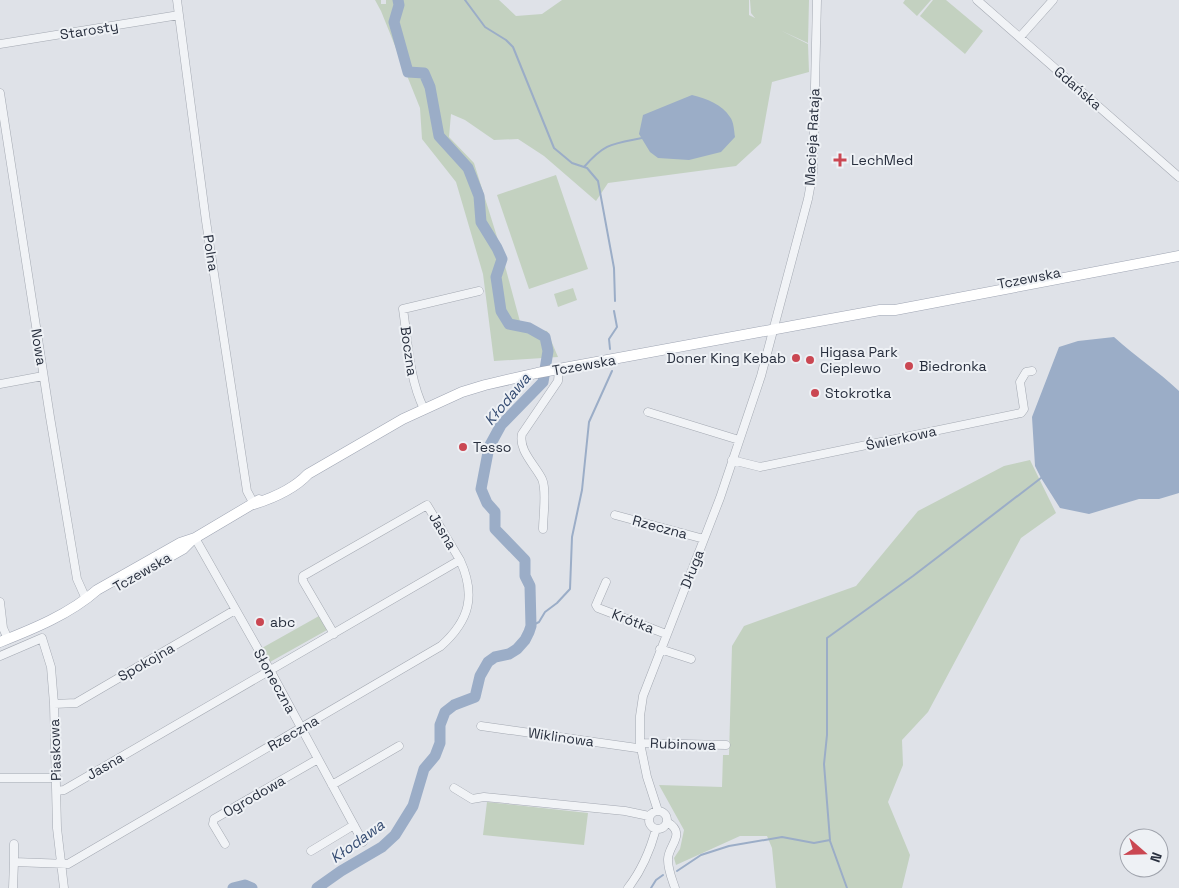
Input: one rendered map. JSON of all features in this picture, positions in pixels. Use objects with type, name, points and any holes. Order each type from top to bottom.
[{"type":"main road","name":"Tczewska","points":[[880,310],[895,303],[1179,249]]},
{"type":"main road","name":"Tczewska","points":[[4,641],[49,621],[86,600],[100,596],[183,549],[195,538],[254,504],[265,495],[297,477],[308,474],[424,409],[462,392],[537,373],[880,310],[895,310],[1179,256]]},
{"type":"street","name":"Polna","points":[[177,0],[206,221],[247,490],[254,504]]},
{"type":"street","name":"Macieja Rataja","points":[[774,330],[812,180],[817,0]]},
{"type":"street","name":"Gdańska","points":[[977,0],[1179,177]]},
{"type":"street","points":[[1020,37],[1053,0]]},
{"type":"street","name":"Starosty","points":[[0,44],[178,16]]},
{"type":"street","name":"Nowa","points":[[0,93],[43,376],[77,579],[86,600]]},
{"type":"street","name":"Boczna","points":[[424,409],[414,382],[403,309],[479,291]]},
{"type":"street","name":"Długa","points":[[675,888],[668,856],[674,845],[676,833],[672,825],[666,822],[664,813],[658,810],[647,777],[641,745],[640,716],[643,696],[704,539],[761,376],[774,330]]},
{"type":"street","points":[[543,530],[544,484],[523,447],[521,438],[558,380],[556,370]]},
{"type":"street","name":"Świerkowa","points":[[732,460],[760,467],[1021,413],[1024,409],[1020,382],[1026,372],[1032,371]]},
{"type":"street","points":[[0,384],[43,376]]},
{"type":"street","points":[[648,412],[739,440]]},
{"type":"street","name":"Jasna","points":[[57,790],[64,790],[73,785],[334,634],[460,560],[427,505],[304,576],[303,581],[334,634]]},
{"type":"street","name":"Rzeczna","points":[[616,515],[704,539]]},
{"type":"street","name":"Słoneczna","points":[[195,538],[270,670],[363,842]]},
{"type":"street","name":"Rzeczna","points":[[60,863],[68,864],[435,650],[449,638],[459,625],[469,597],[467,577],[460,560]]},
{"type":"street","name":"Krótka","points":[[606,582],[596,605],[598,608],[666,634]]},
{"type":"street","points":[[0,602],[4,641]]},
{"type":"street","name":"Spokojna","points":[[54,704],[76,703],[235,610]]},
{"type":"street","name":"Piaskowa","points":[[0,656],[42,638],[51,667],[54,704],[57,828],[64,888]]},
{"type":"street","points":[[660,649],[691,659]]},
{"type":"street","name":"Wiklinowa","points":[[481,726],[637,748],[641,745]]},
{"type":"street","name":"Rubinowa","points":[[641,745],[726,746]]},
{"type":"street","points":[[332,785],[399,746]]},
{"type":"street","name":"Ogrodowa","points":[[224,844],[213,824],[214,819],[318,759]]},
{"type":"street","points":[[0,778],[56,778]]},
{"type":"street","points":[[454,788],[472,799],[484,797],[624,811],[649,816]]},
{"type":"street","points":[[649,816],[658,810]]},
{"type":"street","points":[[649,816],[650,824],[656,829],[663,828],[666,822]]},
{"type":"street","points":[[311,851],[354,825]]},
{"type":"street","points":[[628,888],[645,860],[656,829]]},
{"type":"street","points":[[13,888],[14,844]]},
{"type":"street","points":[[14,862],[60,863]]},
{"type":"green space","points":[[375,0],[381,0],[381,4],[386,4],[386,0],[499,0],[516,16],[542,14],[562,0],[749,0],[749,15],[755,18],[751,13],[750,0],[809,0],[808,43],[782,31],[808,44],[809,72],[772,82],[761,143],[736,166],[608,183],[596,201],[544,156],[518,139],[494,140],[465,120],[451,114],[449,137],[474,163],[498,240],[522,329],[547,331],[558,357],[494,361],[483,274],[456,182],[422,139],[420,108]]},
{"type":"green space","points":[[905,0],[931,0],[917,16],[903,3]]},
{"type":"green space","points":[[933,0],[946,0],[983,31],[965,54],[920,16]]},
{"type":"green space","points":[[556,175],[588,269],[529,289],[497,195]]},
{"type":"green space","points":[[573,288],[577,300],[558,307],[554,294]]},
{"type":"green space","points":[[1030,460],[1056,513],[1021,538],[928,712],[902,740],[903,765],[888,802],[910,855],[902,888],[776,888],[772,848],[767,836],[740,836],[676,865],[674,858],[680,849],[684,830],[659,785],[722,787],[723,755],[729,755],[732,646],[744,626],[856,586],[918,511],[1004,466]]},
{"type":"green space","points":[[319,616],[327,630],[270,662],[262,648]]},
{"type":"green space","points":[[487,802],[588,813],[584,845],[483,835]]},
{"type":"water","points":[[692,95],[709,100],[727,112],[733,124],[735,137],[721,152],[689,160],[658,158],[650,152],[639,134],[643,115]]},
{"type":"water","points":[[1114,337],[1179,391],[1179,493],[1159,499],[1139,499],[1089,514],[1060,508],[1035,466],[1032,417],[1059,347],[1078,341]]},
{"type":"waterway","name":"Kłodawa","points":[[317,888],[341,871],[382,847],[395,835],[413,806],[424,769],[435,756],[440,743],[440,725],[445,712],[454,705],[475,697],[480,676],[488,662],[495,657],[509,654],[517,649],[525,640],[531,626],[530,586],[525,576],[525,560],[495,529],[495,512],[487,503],[481,489],[489,447],[501,425],[543,382],[548,351],[545,337],[529,328],[509,324],[501,311],[496,277],[502,259],[481,222],[479,196],[468,168],[439,136],[430,87],[424,73],[408,72],[394,22],[399,5],[398,0]]},
{"type":"waterway","name":"Kłodawa","points":[[465,0],[485,27],[506,40],[513,47],[554,148],[572,163],[587,168],[598,181],[614,268],[615,301]]},
{"type":"waterway","points":[[584,167],[604,149],[642,138]]},
{"type":"waterway","name":"Kłodawa","points":[[610,349],[609,339],[617,327],[614,311]]},
{"type":"waterway","name":"Kłodawa","points":[[531,626],[539,622],[545,612],[557,603],[570,589],[572,537],[582,490],[589,422],[612,371]]},
{"type":"waterway","points":[[677,871],[701,855],[729,846],[782,837],[814,843],[830,840],[824,764],[827,735],[827,638],[913,576],[1041,478]]},
{"type":"waterway","points":[[830,841],[847,888]]},
{"type":"waterway","points":[[651,888],[656,880],[663,875]]},
{"type":"waterway","name":"Kłodawa","points":[[233,888],[245,885],[252,888]]},
{"type":"place","name":"LechMed","points":[[840,160]]},
{"type":"place","name":"Doner King Kebab","points":[[796,358]]},
{"type":"place","name":"Higasa Park Cieplewo","points":[[810,360]]},
{"type":"place","name":"Biedronka","points":[[909,366]]},
{"type":"place","name":"Stokrotka","points":[[815,393]]},
{"type":"place","name":"Tesso","points":[[463,447]]},
{"type":"place","name":"abc","points":[[260,622]]}]
